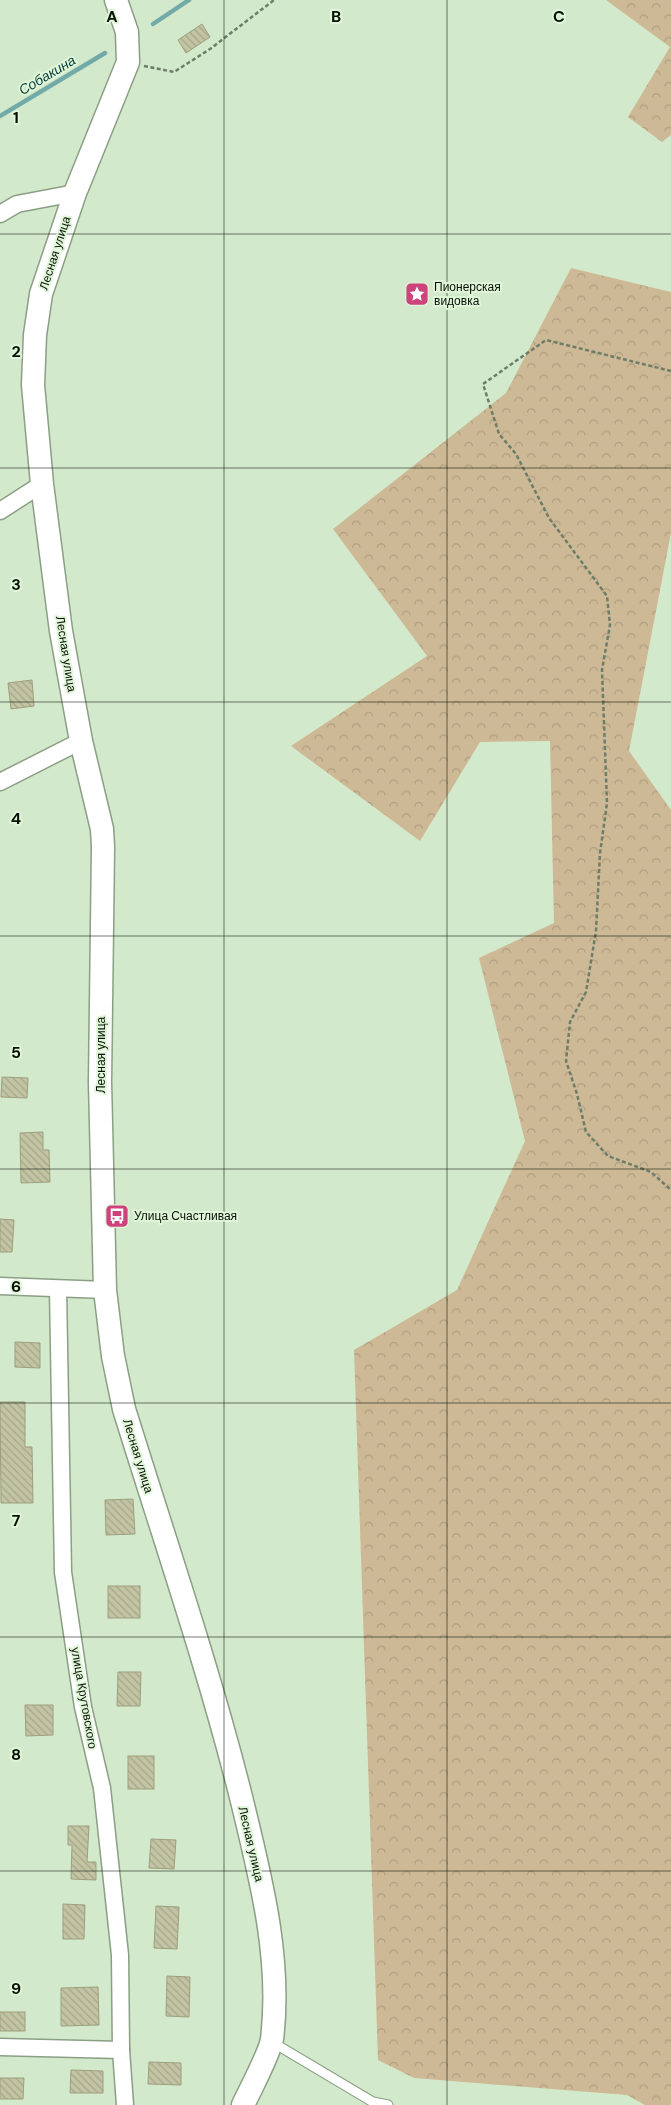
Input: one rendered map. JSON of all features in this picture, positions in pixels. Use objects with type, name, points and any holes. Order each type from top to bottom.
[{"type":"main road","name":"Лесная улица","points":[[116,0],[127,32],[128,62],[75,192],[41,294],[35,335],[33,385],[42,484],[62,631],[81,741],[102,828],[104,847],[100,1082],[105,1290],[113,1356],[124,1409],[223,1726],[254,1851],[269,1930],[274,1971],[272,2042],[243,2105]]},
{"type":"street","points":[[0,214],[17,204],[75,192]]},
{"type":"street","points":[[0,511],[42,484]]},
{"type":"street","points":[[0,782],[81,741]]},
{"type":"street","points":[[0,1286],[105,1290]]},
{"type":"street","name":"улица Крутовского","points":[[58,1289],[63,1572],[84,1707],[102,1788],[120,1955],[121,2050],[125,2105]]},
{"type":"street","points":[[0,2047],[121,2050]]},
{"type":"lane","points":[[272,2042],[373,2102],[388,2105]]},
{"type":"path","points":[[128,62],[174,72],[210,49],[274,0]]},
{"type":"path","points":[[671,371],[546,340],[483,384],[499,434],[516,454],[549,518],[607,596],[610,624],[602,670],[607,803],[600,853],[596,931],[586,992],[570,1022],[566,1061],[577,1094],[586,1132],[608,1156],[651,1172],[671,1190]]},
{"type":"green space","points":[[606,0],[671,0],[671,135],[662,142],[628,117],[670,47]]},
{"type":"green space","points":[[571,268],[671,292],[671,533],[629,751],[671,810],[671,2105],[645,2105],[627,2095],[414,2078],[378,2060],[354,1350],[457,1290],[525,1141],[479,958],[554,923],[550,741],[480,742],[420,841],[291,746],[427,656],[333,529],[506,393]]},
{"type":"building","points":[[202,24],[210,37],[186,53],[178,40]]},
{"type":"building","points":[[32,680],[34,706],[11,709],[8,683]]},
{"type":"building","points":[[2,1077],[28,1078],[27,1098],[1,1097]]},
{"type":"building","points":[[43,1132],[43,1150],[49,1150],[50,1182],[21,1183],[20,1133]]},
{"type":"building","points":[[0,1219],[14,1220],[12,1252],[0,1252]]},
{"type":"building","points":[[15,1342],[40,1343],[40,1368],[15,1367]]},
{"type":"building","points":[[0,1402],[25,1402],[25,1447],[32,1447],[33,1503],[1,1503]]},
{"type":"building","points":[[133,1499],[135,1534],[106,1535],[105,1500]]},
{"type":"building","points":[[108,1586],[140,1586],[140,1618],[108,1618]]},
{"type":"building","points":[[118,1672],[141,1672],[140,1706],[117,1706]]},
{"type":"building","points":[[25,1705],[53,1705],[53,1735],[26,1736]]},
{"type":"building","points":[[128,1756],[154,1756],[154,1789],[128,1789]]},
{"type":"building","points":[[68,1826],[89,1826],[87,1862],[96,1862],[96,1880],[71,1879],[72,1845],[68,1845]]},
{"type":"building","points":[[151,1839],[176,1840],[174,1869],[149,1868]]},
{"type":"building","points":[[63,1904],[85,1905],[84,1939],[63,1939]]},
{"type":"building","points":[[156,1906],[179,1907],[177,1949],[154,1948]]},
{"type":"building","points":[[167,1976],[190,1977],[189,2017],[166,2016]]},
{"type":"building","points":[[98,1987],[99,2025],[61,2026],[61,1988]]},
{"type":"building","points":[[0,2012],[25,2012],[25,2031],[0,2031]]},
{"type":"building","points":[[149,2062],[181,2063],[181,2085],[148,2084]]},
{"type":"building","points":[[71,2070],[103,2071],[103,2093],[70,2093]]},
{"type":"building","points":[[0,2078],[24,2078],[23,2099],[0,2099]]},
{"type":"waterway","name":"Собакина","points":[[153,24],[189,0]]},
{"type":"waterway","name":"Собакина","points":[[0,116],[105,53]]},
{"type":"place","name":"Пионерская видовка","points":[[417,294]]},
{"type":"place","name":"Улица Счастливая","points":[[117,1216]]}]
